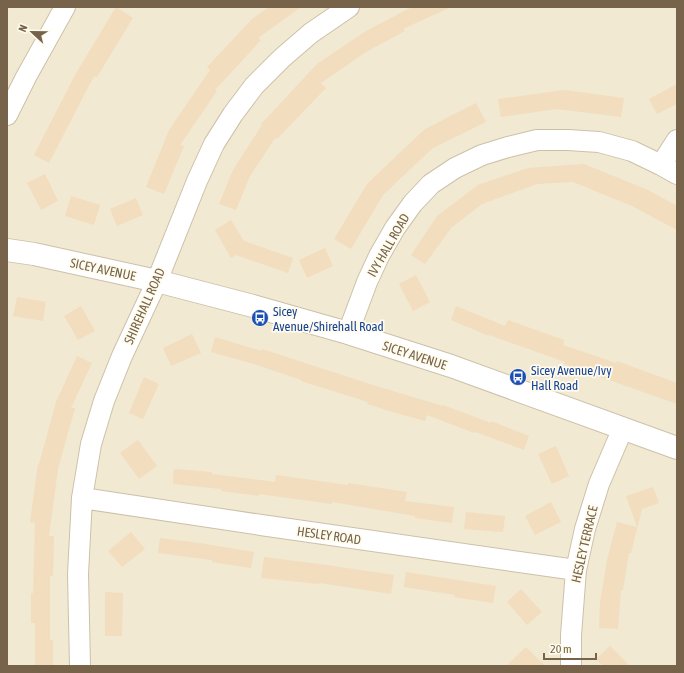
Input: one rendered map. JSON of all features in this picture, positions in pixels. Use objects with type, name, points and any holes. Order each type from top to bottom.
[{"type":"street","points":[[7,115],[26,77],[65,7]]},
{"type":"street","name":"SHIREHALL ROAD","points":[[80,666],[78,574],[82,498],[90,444],[104,401],[122,356],[157,281],[197,181],[214,144],[233,114],[254,86],[282,58],[311,32],[349,7]]},
{"type":"street","name":"IVY HALL ROAD","points":[[348,333],[367,282],[379,256],[395,228],[413,203],[431,184],[455,168],[482,155],[536,140],[568,140],[599,142],[632,151],[669,169]]},
{"type":"street","points":[[669,169],[677,140]]},
{"type":"street","name":"SICEY AVENUE","points":[[7,250],[34,254],[157,281],[348,333],[451,366],[677,448]]},
{"type":"street","name":"HESLEY TERRACE","points":[[571,666],[571,635],[576,570],[585,529],[599,484],[623,428]]},
{"type":"street","name":"HESLEY ROAD","points":[[82,498],[576,570]]},
{"type":"shaded area","points":[[7,7],[677,7],[677,666],[7,666]]},
{"type":"building","points":[[116,7],[133,18],[97,77],[94,76],[49,163],[34,155],[75,75]]},
{"type":"building","points":[[269,7],[301,7],[258,38],[261,40],[215,90],[217,91],[180,145],[184,146],[164,194],[146,187],[169,130],[210,70],[207,67],[252,19]]},
{"type":"building","points":[[412,7],[451,7],[403,29],[405,31],[366,52],[321,83],[326,88],[277,139],[275,138],[250,176],[236,210],[219,204],[233,170],[262,125],[261,124],[317,64],[366,31]]},
{"type":"building","points":[[677,84],[677,104],[657,114],[649,99]]},
{"type":"building","points":[[564,90],[624,98],[621,117],[557,109],[501,117],[498,99]]},
{"type":"building","points":[[476,103],[486,122],[433,148],[404,175],[383,195],[351,249],[334,239],[367,184],[391,161],[425,129]]},
{"type":"building","points":[[584,164],[648,190],[677,206],[677,230],[632,206],[573,182],[537,184],[482,204],[451,228],[425,264],[411,255],[437,216],[478,185],[528,168]]},
{"type":"building","points":[[45,174],[58,201],[41,210],[27,183]]},
{"type":"building","points":[[71,196],[100,205],[94,225],[65,216]]},
{"type":"building","points":[[136,198],[143,215],[117,226],[110,209]]},
{"type":"building","points":[[231,220],[244,241],[293,258],[288,273],[236,255],[231,258],[215,230]]},
{"type":"building","points":[[325,248],[333,266],[307,278],[299,260]]},
{"type":"building","points":[[416,275],[430,302],[413,311],[399,284]]},
{"type":"building","points":[[17,297],[46,302],[43,321],[13,316]]},
{"type":"building","points":[[81,306],[95,331],[78,340],[64,316]]},
{"type":"building","points":[[456,306],[505,326],[508,320],[564,340],[563,345],[616,363],[617,361],[677,383],[677,404],[564,364],[565,362],[489,336],[451,320]]},
{"type":"building","points":[[192,334],[201,353],[171,366],[163,348]]},
{"type":"building","points":[[215,337],[261,351],[262,349],[373,385],[443,405],[491,423],[491,421],[529,436],[524,450],[427,415],[425,421],[367,404],[368,402],[301,381],[254,364],[211,352]]},
{"type":"building","points":[[77,356],[92,363],[71,408],[75,408],[58,469],[49,536],[54,536],[53,576],[50,576],[50,640],[53,640],[53,666],[35,666],[35,623],[31,623],[31,593],[33,593],[35,523],[30,522],[38,464],[56,402]]},
{"type":"building","points":[[144,377],[159,384],[143,419],[129,413]]},
{"type":"building","points":[[138,440],[157,466],[139,479],[120,453]]},
{"type":"building","points":[[556,446],[569,476],[552,484],[538,454]]},
{"type":"building","points":[[174,469],[212,472],[212,474],[275,482],[276,475],[348,485],[348,483],[407,492],[405,501],[454,507],[452,523],[415,518],[415,516],[332,502],[332,504],[259,494],[259,496],[221,491],[221,489],[173,484]]},
{"type":"building","points":[[653,487],[659,503],[642,509],[631,553],[629,553],[623,590],[621,590],[618,629],[599,628],[600,603],[607,560],[617,522],[637,527],[626,496]]},
{"type":"building","points":[[551,502],[561,522],[535,535],[525,516]]},
{"type":"building","points":[[466,512],[505,516],[503,532],[464,529]]},
{"type":"building","points":[[131,532],[145,549],[122,567],[108,551]]},
{"type":"building","points":[[160,538],[254,552],[251,568],[212,562],[212,560],[158,553]]},
{"type":"building","points":[[264,557],[394,575],[391,594],[320,583],[261,578]]},
{"type":"building","points":[[406,572],[496,586],[493,603],[404,587]]},
{"type":"building","points":[[521,589],[542,612],[527,625],[507,602]]},
{"type":"building","points":[[105,592],[123,593],[122,636],[105,636]]},
{"type":"building","points":[[610,646],[630,666],[603,666],[596,659]]},
{"type":"building","points":[[526,647],[545,666],[506,666]]},
{"type":"place","name":"Sicey Avenue/Shirehall Road","points":[[260,318]]},
{"type":"place","name":"Sicey Avenue/Ivy Hall Road","points":[[518,377]]}]
